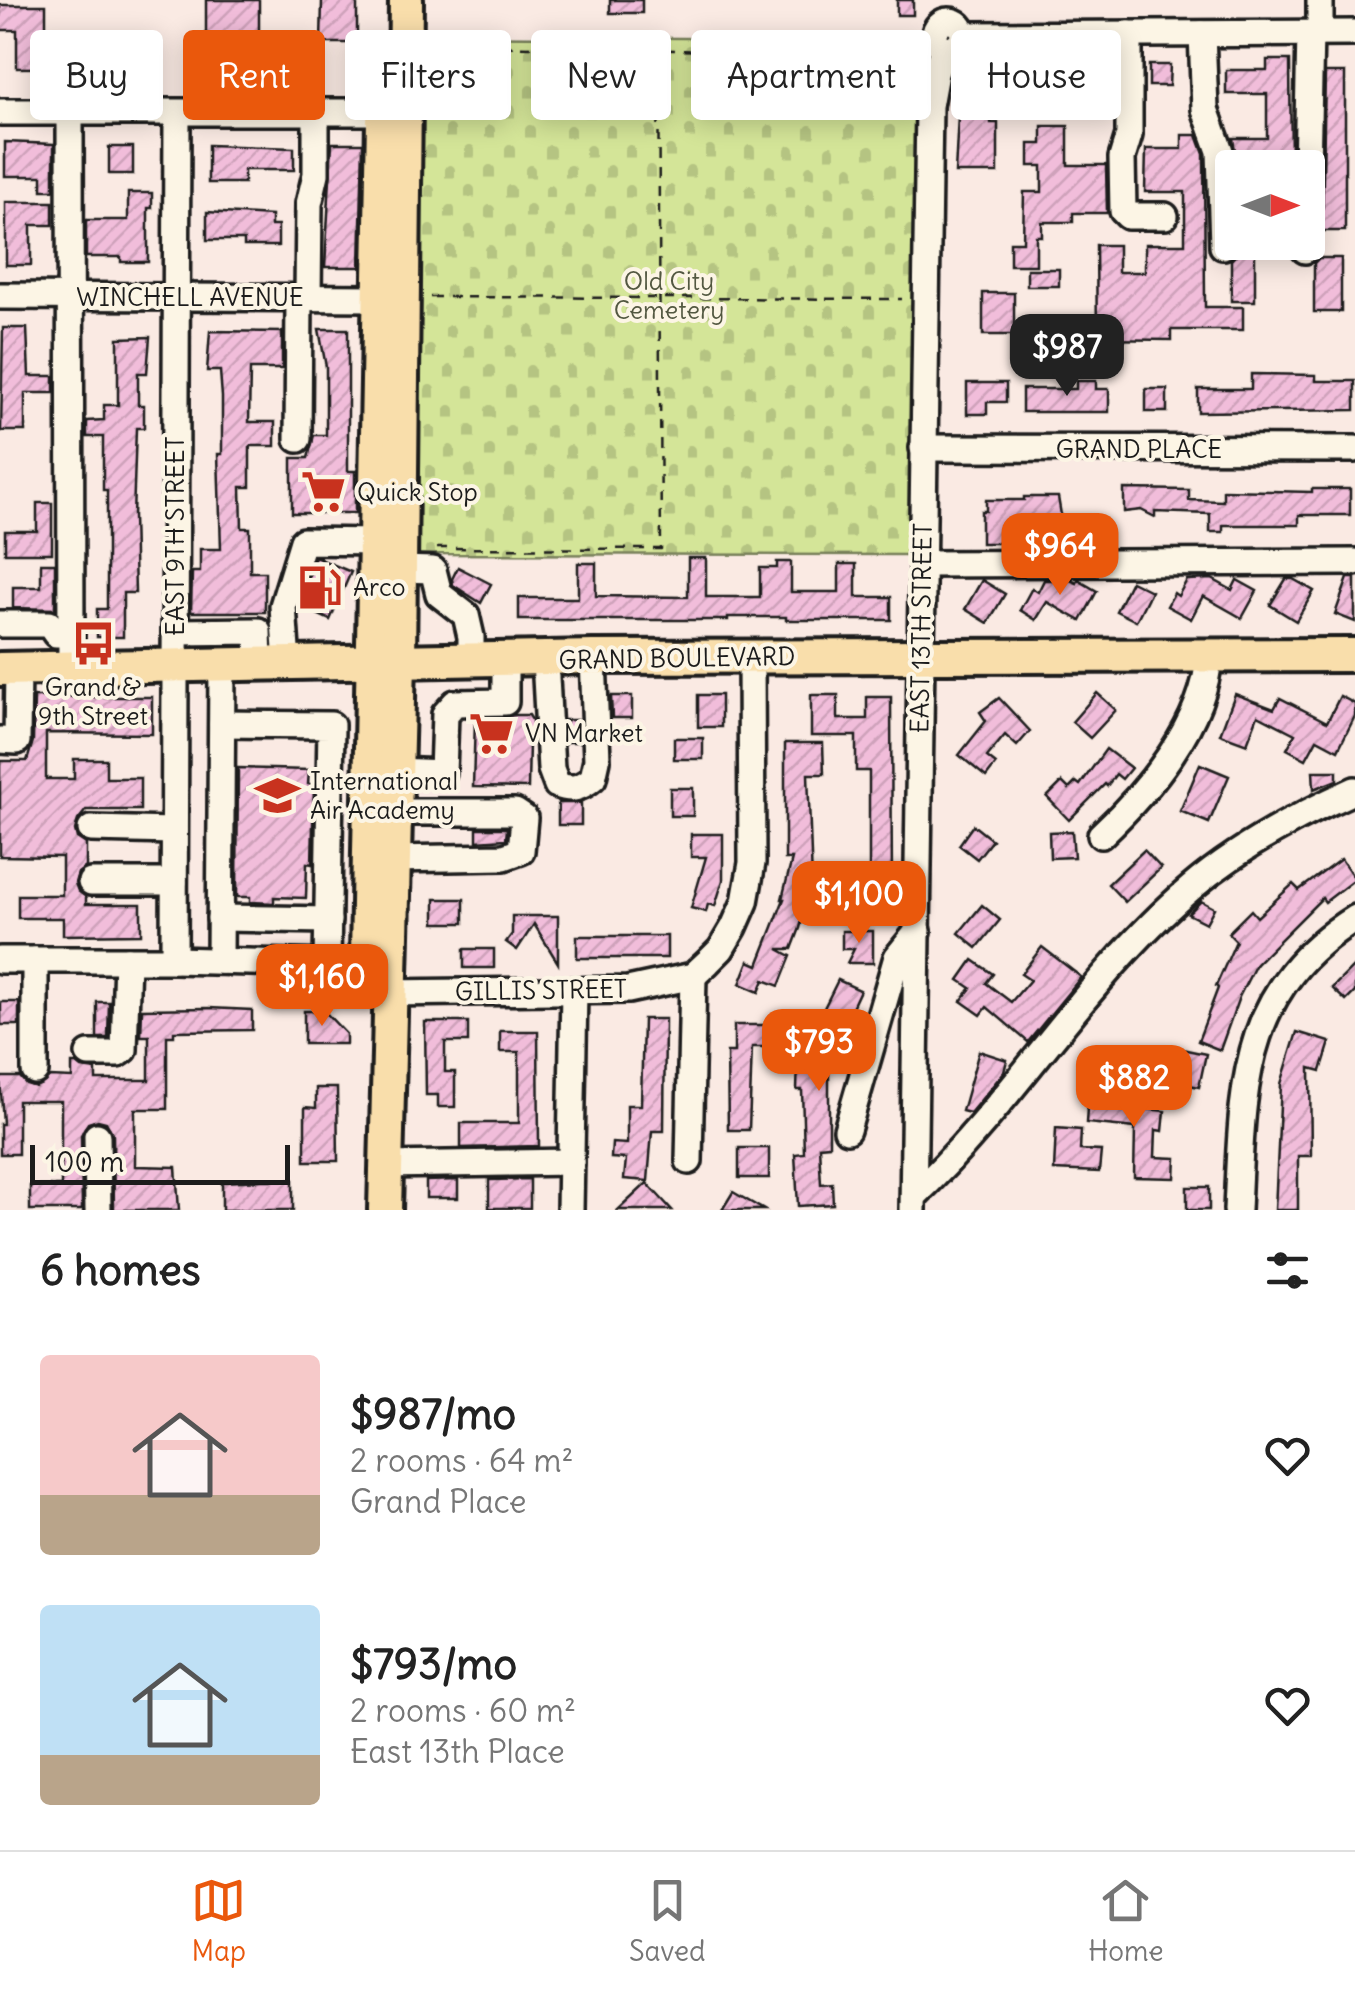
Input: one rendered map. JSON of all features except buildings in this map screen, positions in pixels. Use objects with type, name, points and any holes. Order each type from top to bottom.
[{"type":"main road","points":[[384,30],[385,0]]},
{"type":"main road","points":[[406,0],[406,30]]},
{"type":"main road","points":[[363,1210],[367,966],[387,661],[400,569],[383,120]]},
{"type":"main road","points":[[387,661],[377,542],[402,120]]},
{"type":"main road","name":"GRAND BOULEVARD","points":[[9,669],[593,657],[1355,655]]},
{"type":"main road","points":[[383,761],[395,812],[385,1210]]},
{"type":"street","points":[[1308,150],[1320,0]]},
{"type":"street","points":[[952,26],[1130,34],[1355,33]]},
{"type":"street","name":"EAST 13TH STREET","points":[[914,1203],[928,106],[952,26]]},
{"type":"street","points":[[1130,34],[1130,135],[1122,158],[1123,211],[1128,216],[1165,216]]},
{"type":"street","points":[[1202,34],[1204,109],[1220,150]]},
{"type":"street","points":[[0,112],[30,112]]},
{"type":"street","points":[[163,113],[183,113]]},
{"type":"street","name":"EAST 9TH STREET","points":[[174,960],[177,113]]},
{"type":"street","points":[[70,120],[71,668]]},
{"type":"street","points":[[298,438],[308,204],[316,174],[316,120]]},
{"type":"street","name":"WINCHELL AVENUE","points":[[0,296],[391,298]]},
{"type":"street","name":"GRAND PLACE","points":[[924,448],[1355,449]]},
{"type":"street","points":[[273,665],[282,606],[303,541],[377,542]]},
{"type":"street","points":[[922,564],[1355,562]]},
{"type":"street","points":[[400,569],[433,570],[440,594],[466,615],[471,660]]},
{"type":"street","points":[[0,624],[49,624],[56,634],[71,634]]},
{"type":"street","points":[[175,632],[258,631],[273,665]]},
{"type":"street","points":[[1100,835],[1133,805],[1168,760],[1208,677],[1209,656]]},
{"type":"street","points":[[545,659],[551,769],[557,785],[567,789],[581,788],[593,778],[593,657]]},
{"type":"street","points":[[689,1161],[692,976],[721,949],[746,902],[752,863],[751,657]]},
{"type":"street","points":[[331,750],[443,773],[445,714],[455,703],[505,702],[505,660]]},
{"type":"street","points":[[220,960],[222,666]]},
{"type":"street","points":[[0,740],[17,740],[9,669]]},
{"type":"street","points":[[222,724],[331,725],[327,962]]},
{"type":"street","points":[[914,1203],[1132,944],[1192,887],[1275,829],[1355,790]]},
{"type":"street","points":[[392,859],[504,857],[521,851],[525,838],[524,818],[516,812],[395,812]]},
{"type":"street","points":[[91,829],[174,831]]},
{"type":"street","points":[[91,882],[174,882]]},
{"type":"street","points":[[220,918],[328,920]]},
{"type":"street","points":[[1237,1210],[1242,1097],[1260,1025],[1273,1000],[1305,958],[1328,935],[1355,918]]},
{"type":"street","points":[[846,1130],[897,957],[918,931]]},
{"type":"street","points":[[0,960],[220,960],[367,966]]},
{"type":"street","points":[[35,960],[35,1071]]},
{"type":"street","points":[[89,1054],[118,1054],[124,1050],[128,960]]},
{"type":"street","name":"GILLIS STREET","points":[[388,992],[628,990],[692,976]]},
{"type":"street","points":[[570,1208],[574,991]]},
{"type":"street","points":[[97,1136],[98,1210]]},
{"type":"street","points":[[386,1165],[570,1162]]},
{"type":"path","points":[[439,548],[661,548],[659,120]]},
{"type":"path","points":[[391,298],[907,299]]},
{"type":"green space","name":"Old City Cemetery","points":[[511,37],[531,37],[531,120],[671,120],[671,38],[691,38],[691,120],[922,120],[915,555],[415,554],[422,120],[511,120]]},
{"type":"place","name":"Quick Stop","points":[[324,492]]},
{"type":"place","name":"Arco","points":[[320,587]]},
{"type":"place","name":"Grand & 9th Street","points":[[93,643]]},
{"type":"place","name":"VN Market","points":[[492,733]]},
{"type":"place","name":"International Air Academy","points":[[277,795]]}]
